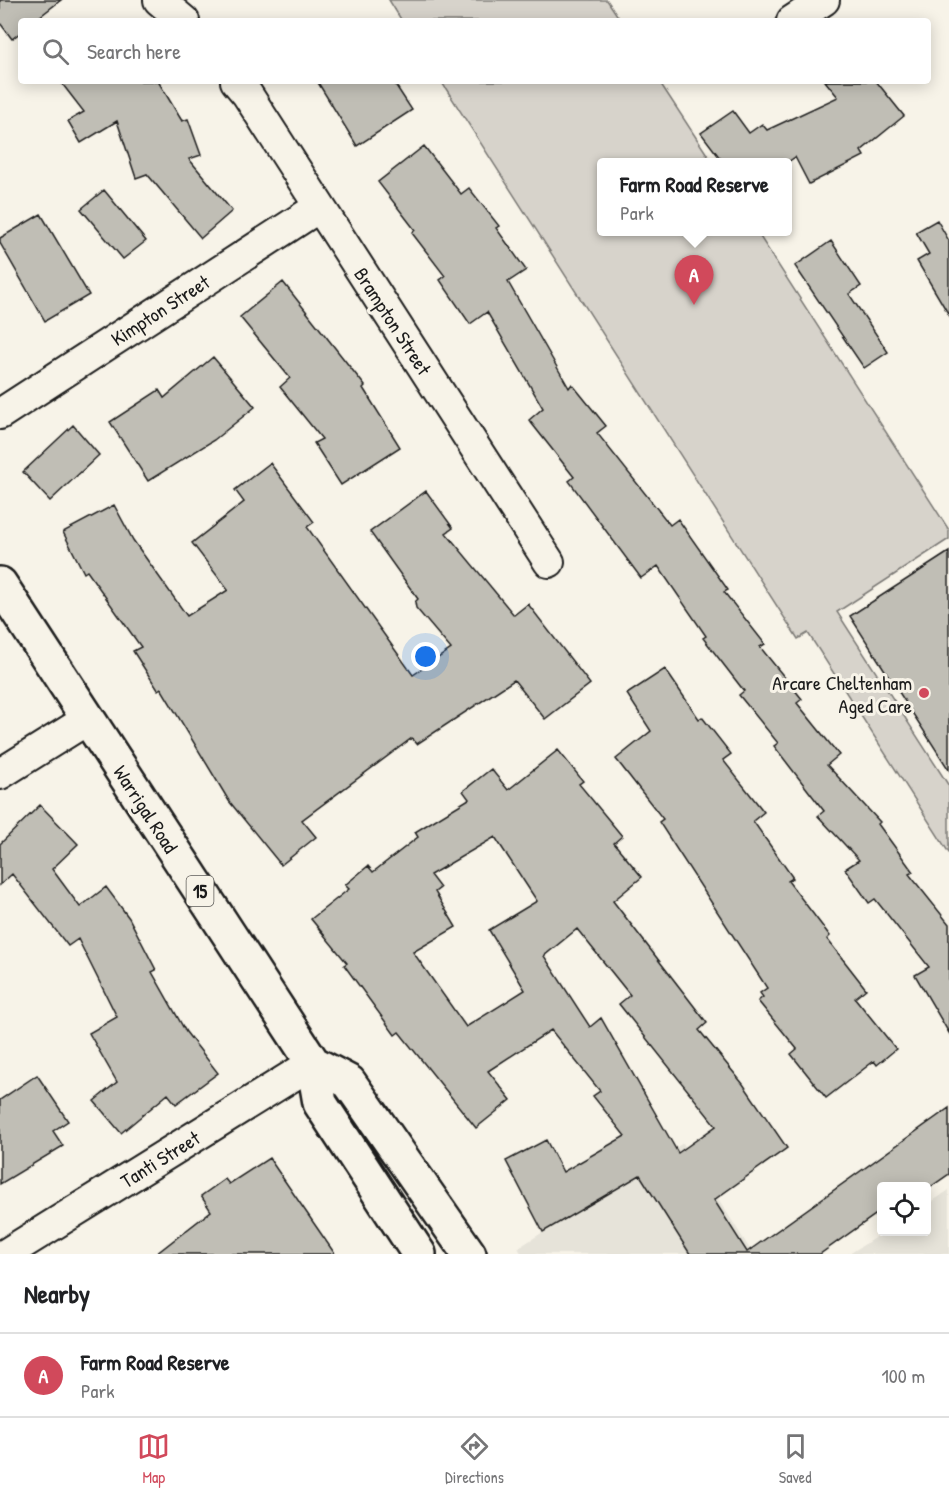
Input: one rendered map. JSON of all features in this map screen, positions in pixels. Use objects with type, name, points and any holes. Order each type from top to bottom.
[{"type":"highway","name":"Warrigal Road","points":[[0,584],[313,1063],[320,1103],[419,1254]]},
{"type":"highway","name":"Warrigal Road","points":[[313,1063],[349,1082],[469,1254]]},
{"type":"street","points":[[159,0],[180,18]]},
{"type":"street","points":[[797,18],[824,0]]},
{"type":"street","name":"Brampton Street","points":[[239,84],[549,562]]},
{"type":"street","name":"Kimpton Street","points":[[0,414],[319,207]]},
{"type":"street","points":[[0,774],[88,719]]},
{"type":"street","name":"Tanti Street","points":[[6,1254],[313,1063]]},
{"type":"shaded area","points":[[389,0],[607,0],[619,18],[400,18]]},
{"type":"shaded area","points":[[443,84],[661,84],[709,158],[597,158],[597,236],[760,236],[949,530],[949,539],[837,612],[949,786],[949,853],[808,633],[798,639]]},
{"type":"shaded area","points":[[683,1143],[753,1254],[522,1254],[518,1248]]},
{"type":"shaded area","points":[[949,1190],[949,1254],[849,1254],[878,1236],[931,1236],[931,1202]]},
{"type":"building","points":[[0,0],[61,0],[38,18],[18,18],[18,34],[12,39],[0,23]]},
{"type":"building","points":[[62,84],[160,84],[182,121],[188,119],[201,155],[189,159],[232,211],[201,238],[147,174],[136,178],[117,121],[81,143],[68,121],[84,112]]},
{"type":"building","points":[[319,84],[395,84],[412,110],[357,146]]},
{"type":"building","points":[[827,84],[878,84],[904,116],[861,151],[864,156],[809,184],[795,157],[792,159],[720,158],[701,133],[733,111],[749,133],[762,124],[767,130],[838,97]]},
{"type":"building","points":[[424,146],[461,194],[469,188],[499,226],[496,228],[526,270],[508,282],[569,388],[572,384],[606,426],[597,433],[670,525],[678,519],[728,590],[724,592],[765,644],[760,647],[802,699],[797,703],[839,755],[827,765],[880,822],[878,824],[913,872],[909,874],[949,924],[949,1033],[915,975],[929,967],[875,899],[869,903],[845,869],[859,860],[818,816],[824,811],[774,746],[778,743],[739,695],[744,691],[703,638],[706,636],[658,566],[641,578],[569,481],[574,477],[529,420],[543,408],[487,312],[470,324],[440,280],[445,276],[412,233],[415,230],[378,182]]},
{"type":"building","points":[[104,190],[146,241],[123,259],[81,209]]},
{"type":"building","points":[[41,214],[89,295],[45,321],[0,243],[0,238]]},
{"type":"building","points":[[937,220],[949,241],[949,315],[917,261],[929,254],[916,232]]},
{"type":"building","points":[[831,241],[861,286],[849,294],[888,352],[864,368],[795,266]]},
{"type":"building","points":[[283,282],[365,386],[363,388],[400,447],[341,485],[314,443],[322,439],[280,387],[290,378],[240,317]]},
{"type":"building","points":[[213,357],[255,407],[214,440],[148,481],[110,422],[159,390],[164,398]]},
{"type":"building","points":[[73,425],[99,455],[50,501],[23,472]]},
{"type":"building","points":[[270,463],[314,522],[307,527],[413,675],[451,649],[416,608],[415,602],[418,599],[370,532],[426,491],[453,528],[446,533],[514,615],[528,604],[590,684],[545,719],[514,680],[417,744],[412,738],[302,820],[316,837],[281,865],[229,801],[161,688],[158,690],[133,651],[141,647],[87,571],[84,573],[63,532],[114,505],[133,540],[187,616],[228,590],[192,543],[244,502],[235,490]]},
{"type":"building","name":"Arcare Cheltenham Aged Care","points":[[949,552],[949,770],[850,616]]},
{"type":"building","points":[[665,669],[699,719],[702,717],[731,754],[723,760],[764,812],[753,821],[793,878],[788,881],[830,936],[827,939],[866,989],[855,998],[896,1049],[877,1065],[874,1061],[826,1098],[791,1054],[797,1049],[758,1001],[763,997],[760,993],[767,988],[659,822],[663,819],[616,759],[651,731],[627,694]]},
{"type":"building","points":[[558,750],[583,781],[579,784],[622,836],[614,843],[642,877],[613,901],[707,1023],[699,1030],[743,1084],[787,1148],[714,1200],[747,1252],[949,1108],[949,1174],[931,1187],[931,1182],[877,1182],[877,1214],[820,1254],[690,1254],[640,1175],[543,1232],[506,1161],[546,1140],[563,1172],[625,1136],[593,1096],[600,1091],[551,1030],[488,1071],[511,1100],[476,1128],[399,1032],[395,1035],[344,965],[347,963],[311,919],[349,889],[345,885],[368,866],[373,872],[418,837],[415,832],[469,799],[463,791],[491,769],[508,790]],"holes":[[[495,837],[537,901],[489,930],[525,990],[466,1027],[413,952],[456,927],[435,892],[440,888],[430,875]],[[577,929],[630,995],[619,1004],[716,1126],[678,1153],[601,1018],[590,1027],[544,956]]]},
{"type":"building","points":[[40,805],[78,844],[52,869],[80,907],[106,887],[129,918],[156,970],[152,972],[186,1032],[218,1073],[176,1104],[168,1094],[121,1133],[94,1101],[117,1082],[89,1033],[117,1017],[78,939],[68,946],[12,874],[0,885],[0,844]]},
{"type":"building","points":[[37,1075],[68,1121],[53,1131],[63,1146],[0,1184],[0,1100]]},
{"type":"building","points":[[269,1158],[335,1254],[156,1254],[211,1211],[201,1196],[225,1179],[229,1184]]},
{"type":"place","name":"Farm Road Reserve","points":[[694,305]]},
{"type":"place","name":"Arcare Cheltenham Aged Care","points":[[924,693]]}]
